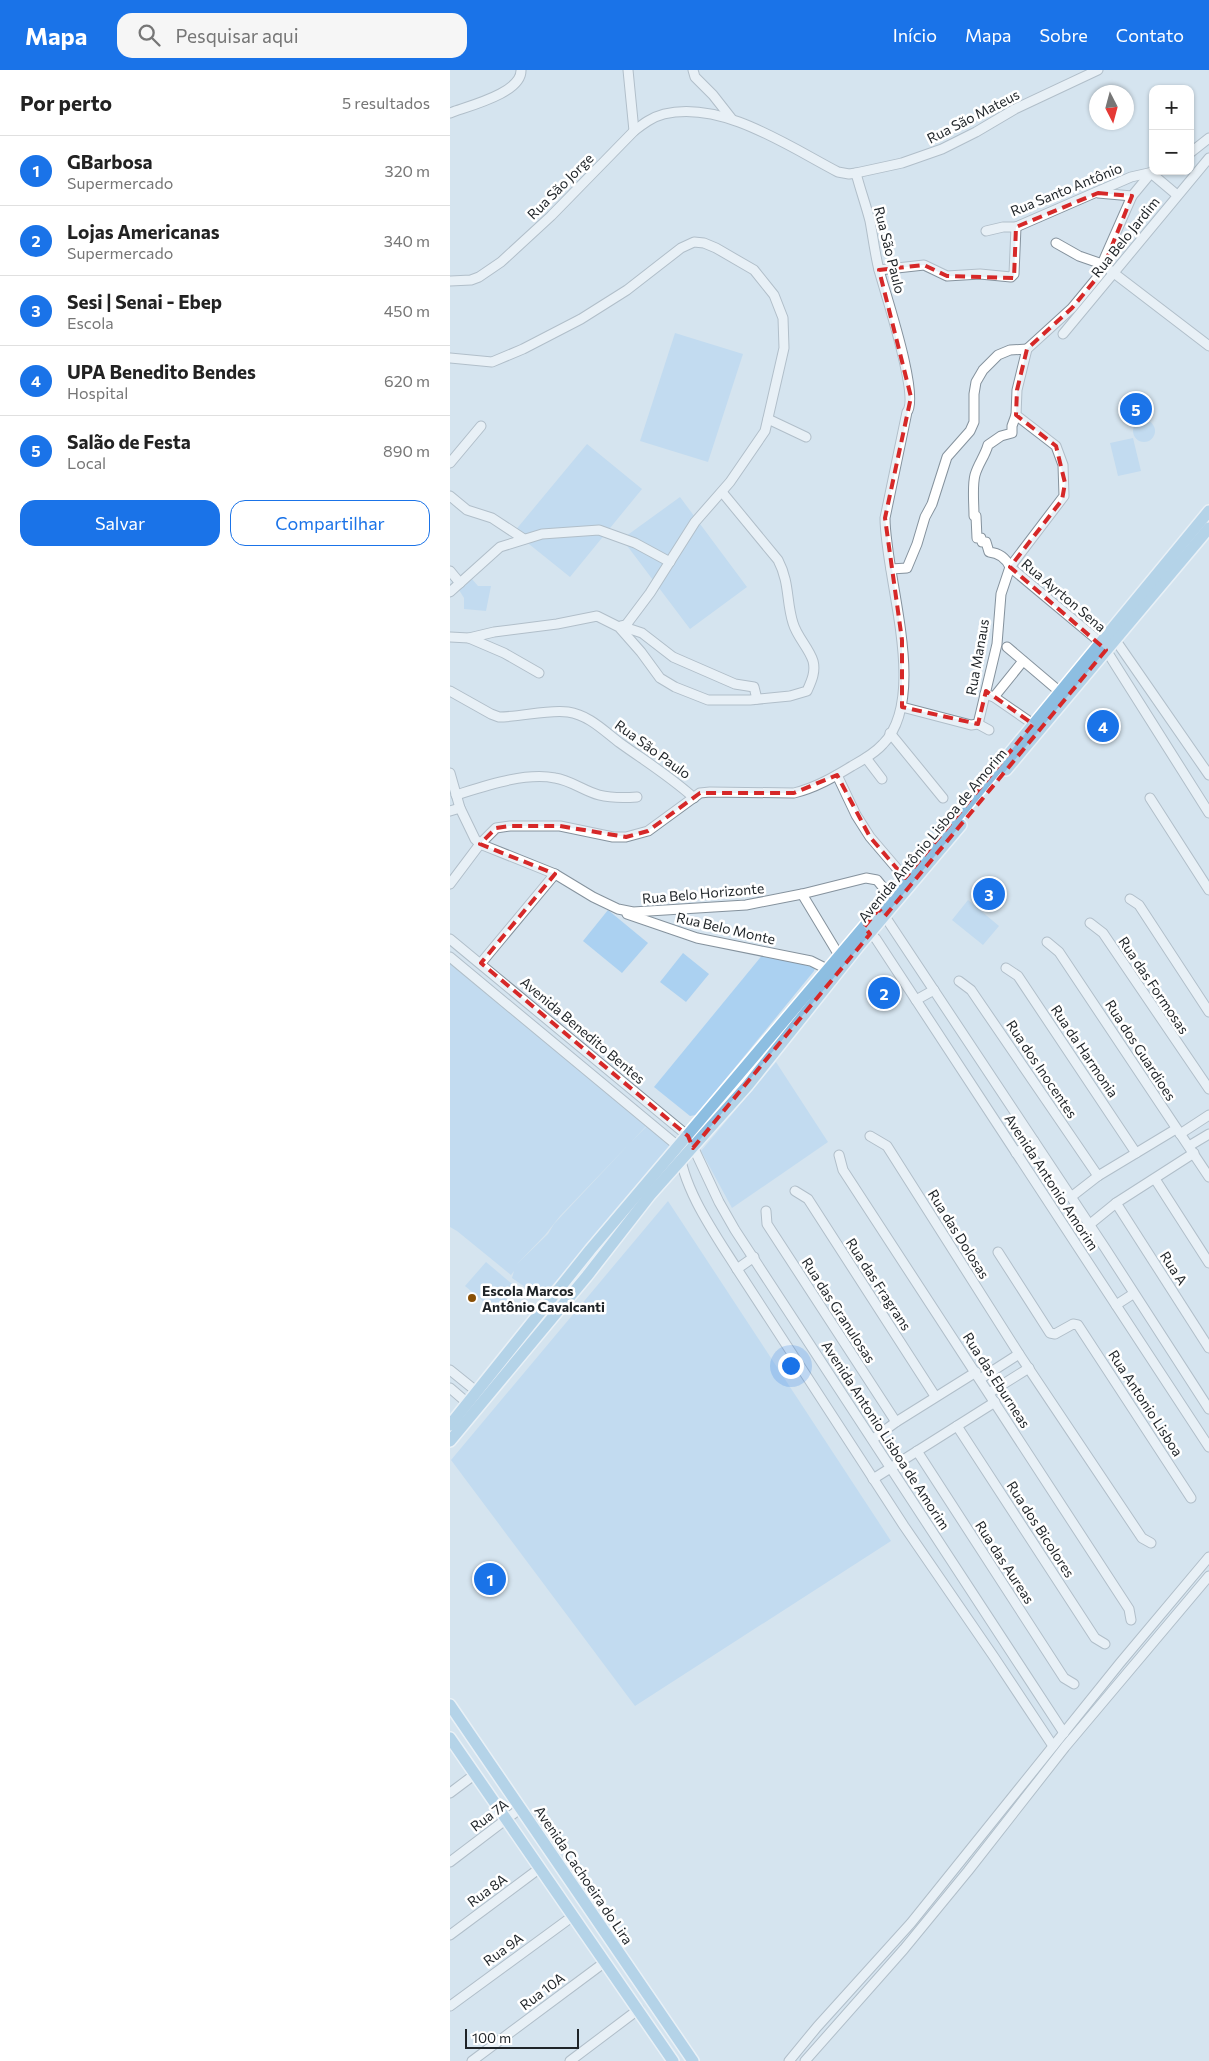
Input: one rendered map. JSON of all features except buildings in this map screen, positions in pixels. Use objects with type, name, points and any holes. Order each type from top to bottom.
[{"type":"main road","name":"Avenida Antônio Lisboa de Amorim","points":[[1113,637],[1209,510]]},
{"type":"main road","name":"Avenida Antônio Lisboa de Amorim","points":[[481,1395],[587,1276],[650,1195],[748,1084],[867,930],[1104,647],[1209,528]]},
{"type":"main road","name":"Avenida Antônio Lisboa de Amorim","points":[[882,912],[890,896],[1033,724],[1060,692],[1104,647]]},
{"type":"main road","name":"Avenida Antônio Lisboa de Amorim","points":[[481,1395],[590,1250],[840,957],[867,930]]},
{"type":"main road","points":[[450,1425],[481,1395]]},
{"type":"main road","points":[[450,1441],[471,1406]]},
{"type":"main road","name":"Avenida Cachoeira do Lira","points":[[450,1705],[693,2061]]},
{"type":"main road","points":[[450,1738],[639,2009],[670,2060]]},
{"type":"street","points":[[450,112],[508,90],[518,81],[521,70]]},
{"type":"street","points":[[628,70],[634,131],[662,114],[676,112],[687,111],[731,118],[838,172],[849,174],[856,172]]},
{"type":"street","points":[[693,70],[695,77],[714,95],[731,118]]},
{"type":"street","name":"Rua São Mateus","points":[[856,172],[902,163],[942,149],[1015,109],[1098,70]]},
{"type":"street","name":"Rua São Jorge","points":[[450,281],[471,280],[501,262],[551,216],[634,131]]},
{"type":"street","points":[[1194,150],[1209,138]]},
{"type":"street","name":"Rua Belo Jardim","points":[[1063,334],[1209,158]]},
{"type":"street","name":"Rua São Paulo","points":[[450,691],[500,717],[567,711],[589,718],[611,736],[678,783],[694,798],[700,793],[710,792],[794,793],[837,775],[866,758],[884,744],[898,719],[902,707],[903,657],[892,569],[885,535],[885,518],[911,397],[900,344],[879,270],[870,220],[856,172]]},
{"type":"street","name":"Rua Santo Antônio","points":[[986,231],[1003,226],[1016,227],[1098,193],[1131,177],[1149,173]]},
{"type":"street","name":"Rua Belo Jardim","points":[[1027,349],[1072,308],[1101,273],[1102,264],[1132,196],[1150,175]]},
{"type":"street","points":[[1156,175],[1177,196]]},
{"type":"street","points":[[1098,193],[1132,196]]},
{"type":"street","points":[[879,270],[924,265],[947,276],[980,274],[1010,278],[1014,274],[1016,227]]},
{"type":"street","points":[[450,358],[492,362],[523,349],[589,314],[627,290],[681,248],[694,242],[704,243],[754,270],[777,302],[785,334],[784,348],[765,431],[722,492],[695,522],[670,562],[622,626]]},
{"type":"street","points":[[1056,243],[1079,256],[1102,264],[1209,346]]},
{"type":"street","points":[[892,569],[907,568],[925,517],[932,504],[947,457],[970,431],[974,422],[976,382],[983,370],[998,355],[1010,350],[1027,349],[1017,390],[1016,415],[1056,446],[1063,465],[1065,483],[1062,500],[1010,567]]},
{"type":"street","name":"Rua Ayrton Sena","points":[[1016,415],[1012,426],[1012,433],[1001,436],[988,445],[984,460],[980,463],[974,476],[974,516],[976,516],[977,538],[981,538],[982,542],[986,542],[989,552],[996,553],[1007,560],[1010,567],[1104,647],[1209,812]]},
{"type":"street","points":[[768,419],[806,437]]},
{"type":"street","points":[[450,463],[481,426]]},
{"type":"street","points":[[622,626],[660,678],[675,687],[708,700],[790,696],[807,691],[814,671],[813,661],[792,622],[787,582],[783,569],[778,560],[722,492]]},
{"type":"street","points":[[450,496],[467,510],[492,518],[524,539]]},
{"type":"street","points":[[450,592],[500,547],[542,534],[599,530],[635,543],[670,562]]},
{"type":"street","name":"Rua Manaus","points":[[978,724],[990,695],[1001,594],[1010,567]]},
{"type":"street","points":[[450,571],[460,583]]},
{"type":"street","points":[[450,637],[469,638],[494,632],[556,624],[589,616],[604,618],[642,633],[673,657],[735,684],[754,687],[757,699]]},
{"type":"street","points":[[1113,637],[1209,775]]},
{"type":"street","points":[[469,638],[504,653],[539,673]]},
{"type":"street","points":[[1008,647],[1060,692]]},
{"type":"street","points":[[1023,661],[990,695],[1033,724]]},
{"type":"street","points":[[902,707],[972,725],[978,724],[989,730]]},
{"type":"street","points":[[890,733],[942,798]]},
{"type":"street","points":[[866,758],[882,779]]},
{"type":"street","points":[[450,773],[460,808],[475,839],[480,844]]},
{"type":"street","points":[[837,775],[856,815],[870,838],[905,878]]},
{"type":"street","points":[[456,795],[534,776],[556,778],[597,794],[616,797],[637,797]]},
{"type":"street","points":[[450,884],[480,844],[496,828],[510,826],[560,826],[613,837],[626,837],[648,831],[694,798]]},
{"type":"street","points":[[1150,798],[1209,890]]},
{"type":"street","points":[[450,812],[460,808]]},
{"type":"street","name":"Rua Belo Horizonte","points":[[480,844],[555,874],[593,897],[618,909],[633,912],[706,909],[746,905],[871,878],[877,880],[890,896]]},
{"type":"street","points":[[481,963],[555,874]]},
{"type":"street","points":[[802,894],[840,957]]},
{"type":"street","points":[[1130,899],[1139,905],[1209,1012]]},
{"type":"street","name":"Rua Belo Monte","points":[[618,909],[638,919],[697,938],[811,961],[829,970]]},
{"type":"street","name":"Avenida Antonio Amorim","points":[[882,912],[1209,1409]]},
{"type":"street","name":"Rua das Formosas","points":[[1090,922],[1102,934],[1209,1089]]},
{"type":"street","name":"Avenida Antonio Amorim","points":[[867,930],[876,939],[1016,1153],[1050,1213],[1116,1305],[1209,1447]]},
{"type":"street","name":"Avenida Benedito Bentes","points":[[450,939],[688,1136],[693,1148]]},
{"type":"street","name":"Rua dos Guardioes","points":[[1046,942],[1060,952],[1209,1177]]},
{"type":"street","name":"Avenida Benedito Bentes","points":[[450,957],[679,1146]]},
{"type":"street","name":"Rua da Harmonia","points":[[1006,968],[1018,976],[1136,1153]]},
{"type":"street","name":"Rua dos Inocentes","points":[[958,981],[971,990],[1098,1176]]},
{"type":"street","points":[[916,1000],[934,990]]},
{"type":"street","name":"Avenida Antonio Amorim","points":[[1071,1197],[1098,1176],[1136,1153],[1209,1115]]},
{"type":"street","name":"Avenida Antonio Amorim","points":[[1089,1224],[1116,1203],[1156,1179],[1209,1134]]},
{"type":"street","name":"Rua das Dolosas","points":[[870,1136],[887,1146],[1019,1354],[1142,1538],[1151,1543]]},
{"type":"street","points":[[1016,1153],[1034,1141]]},
{"type":"street","points":[[679,1146],[680,1163],[712,1230],[873,1479],[1053,1746]]},
{"type":"street","name":"Avenida Antonio Lisboa de Amorim","points":[[693,1148],[719,1202],[794,1322],[873,1439],[1064,1733]]},
{"type":"street","name":"Rua das Eburneas","points":[[839,1155],[843,1170],[1130,1608],[1131,1620]]},
{"type":"street","points":[[1156,1179],[1209,1263]]},
{"type":"street","name":"Rua das Fragrans","points":[[794,1191],[808,1199],[935,1396]]},
{"type":"street","name":"Rua A","points":[[1116,1203],[1209,1348]]},
{"type":"street","name":"Rua das Granulosas","points":[[766,1211],[767,1224],[896,1422]]},
{"type":"street","name":"Rua Antonio Lisboa","points":[[998,1252],[1050,1333],[1055,1334],[1073,1324],[1077,1324],[1191,1498]]},
{"type":"street","points":[[737,1270],[754,1258]]},
{"type":"street","points":[[1116,1305],[1133,1294]]},
{"type":"street","points":[[873,1439],[935,1396],[1019,1354]]},
{"type":"street","points":[[989,1393],[1029,1368]]},
{"type":"street","points":[[450,1370],[481,1395]]},
{"type":"street","points":[[450,1388],[471,1406]]},
{"type":"street","points":[[873,1479],[995,1402]]},
{"type":"street","name":"Rua dos Bicolores","points":[[957,1426],[1095,1638],[1105,1644]]},
{"type":"street","name":"Rua das Aureas","points":[[916,1451],[1064,1678],[1074,1684]]},
{"type":"street","points":[[788,2061],[911,1922],[1053,1746],[1209,1558]]},
{"type":"street","points":[[805,2061],[909,1942],[968,1871],[1065,1747],[1209,1576]]},
{"type":"street","points":[[450,1793],[474,1775]]},
{"type":"street","name":"Rua 7A","points":[[450,1862],[521,1808]]},
{"type":"street","name":"Rua 8A","points":[[450,1935],[540,1868]]},
{"type":"street","name":"Rua 9A","points":[[450,2006],[573,1916]]},
{"type":"street","name":"Rua 10A","points":[[472,2061],[605,1962]]},
{"type":"street","points":[[570,2061],[639,2009]]},
{"type":"highlighted area","points":[[1098,193],[1132,196],[1101,273],[1072,308],[1027,349],[1017,390],[1016,415],[1056,446],[1065,483],[1062,500],[1010,567],[1106,650],[885,916],[879,909],[864,927],[870,934],[693,1148],[688,1136],[481,963],[555,874],[480,844],[496,828],[510,826],[560,826],[626,837],[648,831],[700,793],[794,793],[837,775],[870,837],[905,878],[1033,724],[986,691],[978,724],[902,707],[902,640],[885,518],[911,397],[879,270],[924,265],[947,276],[1014,278],[1016,227]]},
{"type":"shaded area","points":[[675,333],[743,354],[708,462],[640,441]]},
{"type":"shaded area","points":[[1144,420],[1152,423],[1155,431],[1152,439],[1144,442],[1136,439],[1133,431],[1136,423]]},
{"type":"shaded area","points":[[1133,438],[1141,471],[1118,476],[1110,443]]},
{"type":"shaded area","points":[[587,444],[642,489],[570,577],[514,532]]},
{"type":"shaded area","points":[[680,497],[747,587],[690,629],[622,539]]},
{"type":"shaded area","points":[[472,579],[478,586],[491,586],[486,611],[464,609],[464,598],[459,590]]},
{"type":"shaded area","points":[[968,900],[999,926],[983,945],[952,920]]},
{"type":"shaded area","points":[[608,910],[648,943],[622,973],[583,941]]},
{"type":"shaded area","points":[[683,953],[709,974],[686,1002],[660,982]]},
{"type":"shaded area","points":[[764,953],[815,968],[696,1115],[690,1116],[654,1087]]},
{"type":"shaded area","points":[[450,962],[549,1045],[649,1123],[631,1142],[651,1122],[675,1145],[541,1298],[512,1278],[514,1271],[511,1275],[450,1227]],"holes":[[[629,1144],[554,1224],[548,1234],[517,1264],[545,1235],[560,1216]]]},
{"type":"shaded area","points":[[776,1062],[828,1142],[732,1208],[701,1151]]},
{"type":"shaded area","points":[[668,1201],[891,1541],[635,1706],[451,1460]]},
{"type":"shaded area","points":[[486,1262],[518,1289],[497,1313],[465,1286]]},
{"type":"place","name":"Salão de Festa","points":[[1136,409]]},
{"type":"place","name":"UPA Benedito Bendes","points":[[1103,726]]},
{"type":"place","name":"Sesi | Senai - Ebep","points":[[989,894]]},
{"type":"place","name":"Lojas Americanas","points":[[884,993]]},
{"type":"place","name":"Escola Marcos Antônio Cavalcanti","points":[[472,1298]]},
{"type":"place","name":"GBarbosa","points":[[490,1579]]}]
